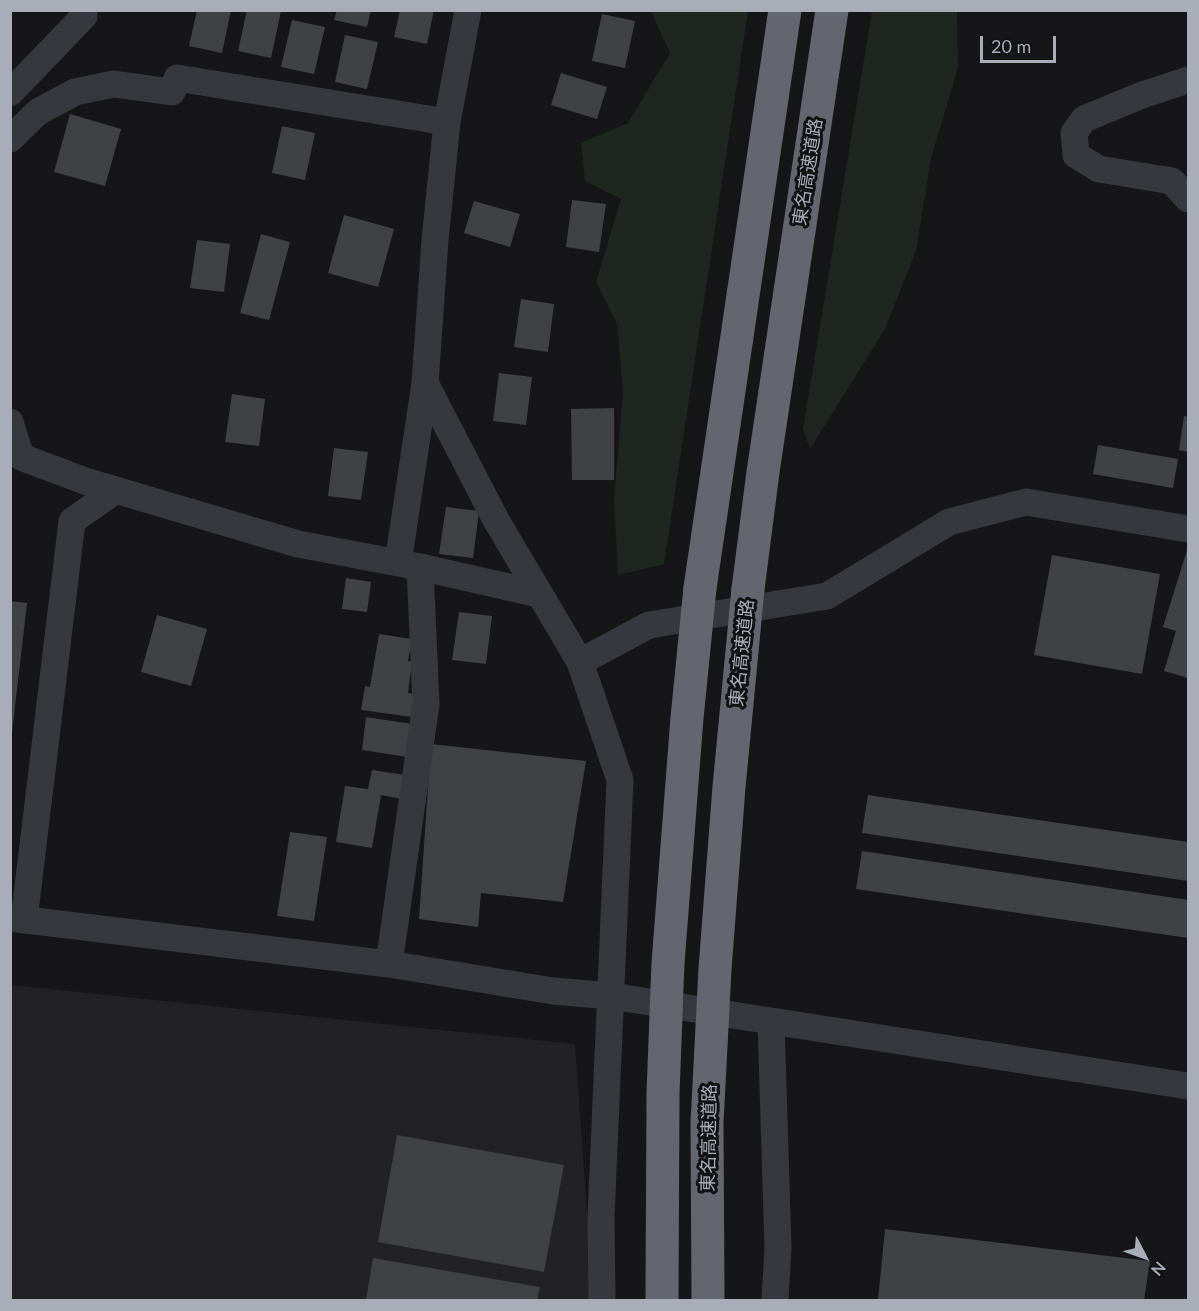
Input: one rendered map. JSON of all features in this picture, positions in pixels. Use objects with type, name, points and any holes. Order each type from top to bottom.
[{"type":"highway","points":[[662,1300],[663,1105],[668,963],[687,718],[700,588],[785,10]]},
{"type":"highway","name":"東名高速道路","points":[[708,1300],[707,1123],[715,969],[729,787],[748,590],[763,472],[832,10]]},
{"type":"street","points":[[389,964],[426,704],[409,565],[435,240],[447,122],[468,10]]},
{"type":"street","points":[[10,93],[84,16]]},
{"type":"street","points":[[10,139],[38,112],[75,92],[114,84],[172,92],[177,78],[447,122]]},
{"type":"street","points":[[1188,80],[1142,95],[1084,119],[1074,133],[1076,155],[1099,169],[1172,181],[1188,199]]},
{"type":"street","points":[[425,383],[496,520],[580,662],[620,780],[601,1217],[602,1300]]},
{"type":"street","points":[[10,422],[21,458],[85,481],[298,544],[409,565],[539,594]]},
{"type":"street","points":[[116,490],[72,521],[17,919],[389,964],[553,992],[611,996],[1188,1086]]},
{"type":"street","points":[[580,662],[649,625],[827,596],[949,522],[1026,502],[1188,529]]},
{"type":"street","points":[[771,1022],[778,1248],[775,1300]]},
{"type":"shaded area","points":[[651,11],[748,11],[664,564],[618,575],[614,499],[623,392],[617,324],[596,282],[621,199],[585,181],[581,143],[628,123],[670,53]]},
{"type":"shaded area","points":[[872,11],[957,11],[958,68],[931,158],[916,251],[885,329],[810,449],[803,429]]},
{"type":"shaded area","points":[[11,985],[575,1044],[593,1300],[11,1300]]},
{"type":"building","points":[[197,10],[231,10],[222,53],[189,46]]},
{"type":"building","points":[[247,10],[281,11],[271,58],[238,51]]},
{"type":"building","points":[[337,10],[371,10],[367,27],[334,20]]},
{"type":"building","points":[[400,10],[434,10],[427,44],[394,37]]},
{"type":"building","points":[[602,14],[635,21],[625,68],[592,61]]},
{"type":"building","points":[[292,20],[325,27],[314,74],[281,67]]},
{"type":"building","points":[[345,35],[378,42],[367,89],[335,82]]},
{"type":"building","points":[[561,73],[607,87],[597,119],[551,105]]},
{"type":"building","points":[[70,114],[121,129],[105,186],[54,172]]},
{"type":"building","points":[[282,126],[315,133],[305,180],[272,173]]},
{"type":"building","points":[[572,200],[606,204],[599,252],[566,247]]},
{"type":"building","points":[[474,201],[520,214],[510,247],[464,233]]},
{"type":"building","points":[[344,215],[394,229],[378,287],[328,273]]},
{"type":"building","points":[[261,234],[290,242],[269,320],[240,313]]},
{"type":"building","points":[[197,240],[230,244],[224,292],[190,288]]},
{"type":"building","points":[[521,299],[554,304],[548,352],[514,347]]},
{"type":"building","points":[[499,373],[532,377],[526,425],[493,421]]},
{"type":"building","points":[[232,394],[265,399],[259,446],[225,442]]},
{"type":"building","points":[[614,408],[614,480],[572,480],[571,409]]},
{"type":"building","points":[[1184,416],[1188,417],[1188,452],[1179,450]]},
{"type":"building","points":[[1098,445],[1178,459],[1173,488],[1093,474]]},
{"type":"building","points":[[334,448],[368,452],[361,500],[328,496]]},
{"type":"building","points":[[446,507],[479,511],[473,558],[439,554]]},
{"type":"building","points":[[1188,547],[1188,678],[1164,671],[1176,631],[1163,627]]},
{"type":"building","points":[[1052,555],[1160,574],[1142,674],[1034,655]]},
{"type":"building","points":[[346,578],[371,582],[367,612],[342,609]]},
{"type":"building","points":[[10,601],[27,603],[12,733],[10,733]]},
{"type":"building","points":[[459,612],[492,616],[486,664],[452,660]]},
{"type":"building","points":[[157,615],[207,629],[191,686],[141,672]]},
{"type":"building","points":[[379,634],[412,639],[408,661],[412,662],[408,693],[416,694],[412,717],[361,710],[365,686],[370,687]]},
{"type":"building","points":[[366,717],[412,724],[407,757],[362,750]]},
{"type":"building","points":[[431,744],[586,761],[563,902],[481,893],[478,927],[419,919]]},
{"type":"building","points":[[372,770],[406,775],[402,799],[381,795],[372,848],[336,842],[345,786],[368,789]]},
{"type":"building","points":[[868,795],[1188,842],[1188,881],[862,833]]},
{"type":"building","points":[[290,832],[327,837],[314,921],[277,916]]},
{"type":"building","points":[[862,851],[1188,900],[1188,938],[856,889]]},
{"type":"building","points":[[397,1135],[564,1165],[544,1272],[378,1242]]},
{"type":"building","points":[[885,1229],[1150,1261],[1144,1300],[878,1300]]},
{"type":"building","points":[[373,1258],[540,1287],[537,1300],[366,1300]]}]
